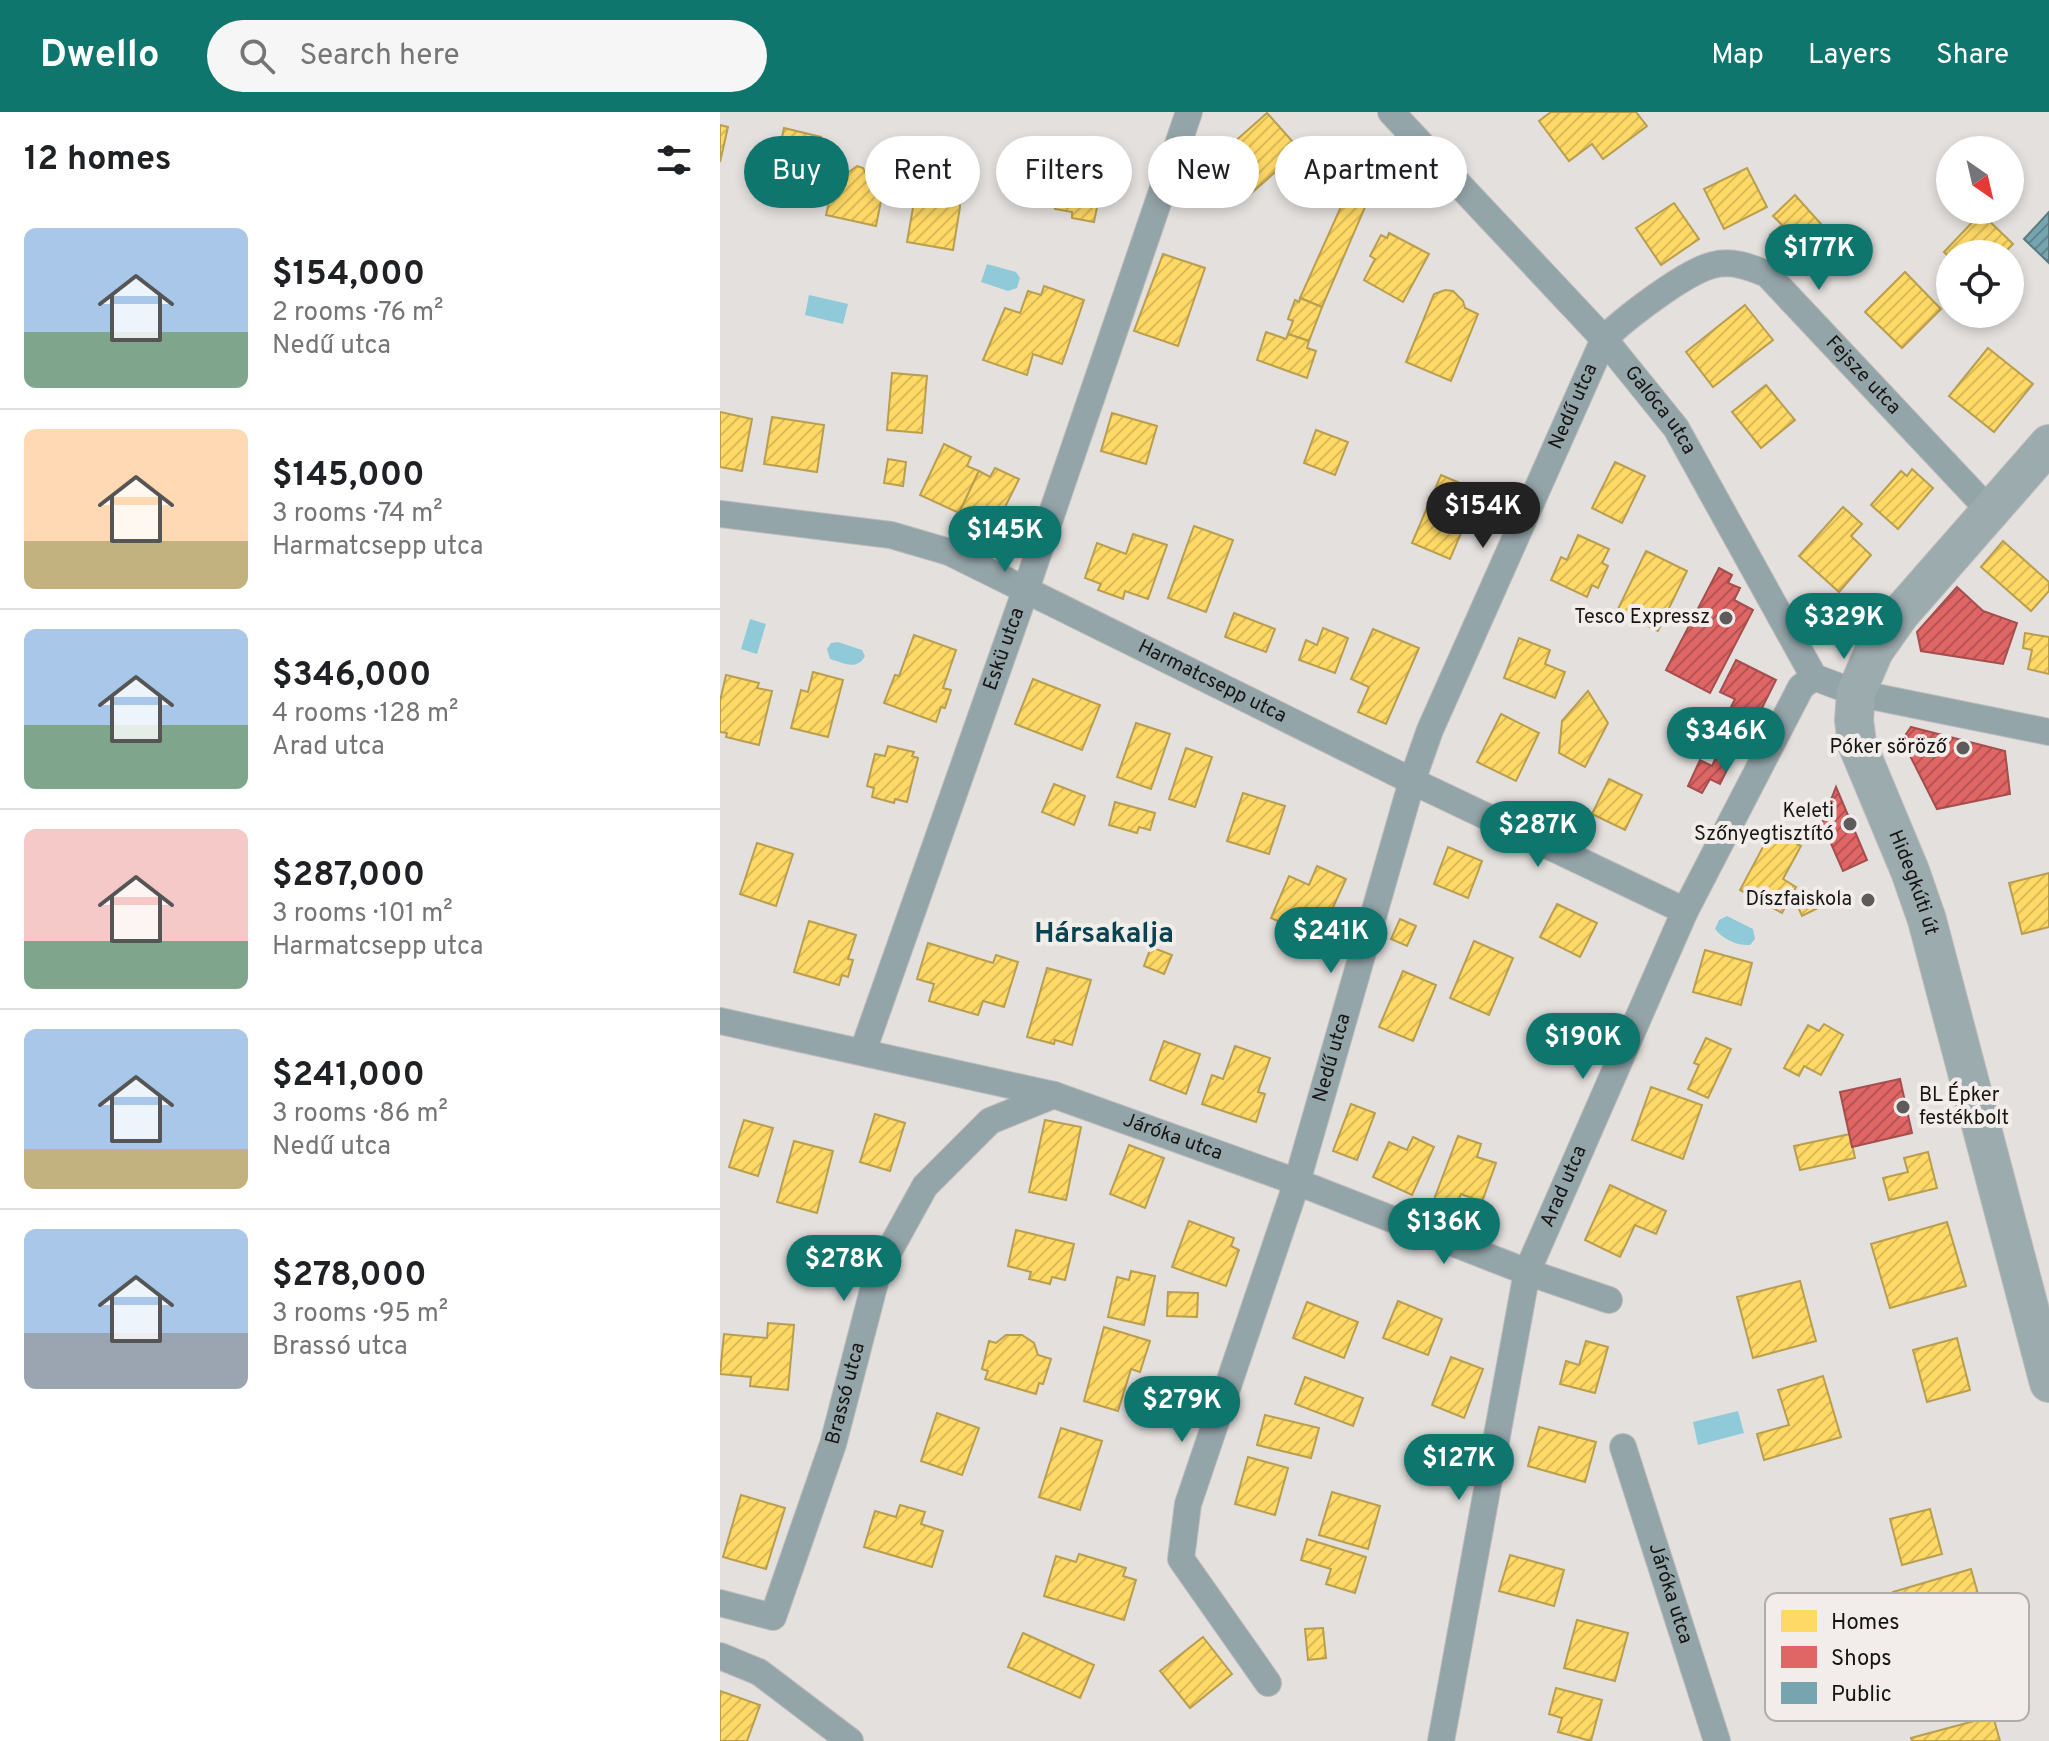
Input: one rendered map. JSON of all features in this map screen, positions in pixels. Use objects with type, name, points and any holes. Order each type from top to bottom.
[{"type":"main road","name":"Hidegkúti út","points":[[2049,444],[1900,614],[1874,651],[1856,693],[1854,720],[1857,744],[1927,920],[2049,1383]]},
{"type":"street","name":"Eskü utca","points":[[863,1051],[1026,589],[1189,112]]},
{"type":"street","name":"Galóca utca","points":[[1391,112],[1604,339],[1676,428],[1814,677]]},
{"type":"street","name":"Fejsze utca","points":[[1604,339],[1619,324],[1692,274],[1714,265],[1743,264],[1767,274],[1989,510]]},
{"type":"street","name":"Nedű utca","points":[[1268,1683],[1181,1559],[1188,1504],[1297,1182],[1412,781],[1430,730],[1604,339]]},
{"type":"street","name":"Harmatcsepp utca","points":[[720,514],[891,535],[949,552],[1412,781],[1685,911]]},
{"type":"street","points":[[1814,677],[1856,693],[2049,732]]},
{"type":"street","name":"Arad utca","points":[[1441,1741],[1527,1272],[1685,911],[1801,687],[1814,677]]},
{"type":"street","name":"Járóka utca","points":[[720,1021],[1054,1095],[1297,1182],[1527,1272],[1609,1300]]},
{"type":"street","name":"Brassó utca","points":[[720,1603],[773,1617],[833,1444],[878,1271],[925,1186],[990,1121],[1054,1095]]},
{"type":"street","name":"Járóka utca","points":[[1623,1447],[1717,1741]]},
{"type":"street","points":[[720,1656],[759,1672],[850,1741]]},
{"type":"water","points":[[987,264],[1016,272],[1020,278],[1017,288],[1008,291],[981,282]]},
{"type":"water","points":[[809,295],[848,304],[843,324],[805,315]]},
{"type":"water","points":[[750,619],[766,624],[757,654],[741,649]]},
{"type":"water","points":[[838,642],[862,650],[865,656],[862,661],[854,665],[830,659],[827,649],[831,643]]},
{"type":"water","points":[[1727,916],[1753,929],[1755,939],[1750,945],[1731,941],[1715,929],[1719,920]]},
{"type":"water","points":[[1738,1411],[1744,1433],[1698,1445],[1693,1422]]},
{"type":"building: Homes","points":[[1551,112],[1636,112],[1647,126],[1603,159],[1592,144],[1569,161],[1539,121]]},
{"type":"building: Homes","points":[[1267,113],[1288,136],[1275,136],[1275,172],[1259,186],[1259,136],[1241,136]]},
{"type":"building: Homes","points":[[720,125],[728,127],[720,162]]},
{"type":"building: Homes","points":[[784,128],[817,136],[782,136]]},
{"type":"building: Homes","points":[[857,166],[865,172],[865,208],[880,208],[876,226],[826,215],[828,208],[849,208],[849,172]]},
{"type":"building: Homes","points":[[1747,168],[1767,207],[1724,229],[1704,189]]},
{"type":"building: Homes","points":[[1795,195],[1829,233],[1796,263],[1770,235],[1782,225],[1773,216]]},
{"type":"building: Homes","points":[[1674,203],[1699,239],[1661,265],[1636,228]]},
{"type":"building: Homes","points":[[913,208],[960,208],[953,250],[907,242]]},
{"type":"building: Homes","points":[[1097,208],[1094,222],[1072,218],[1072,212],[1055,209]]},
{"type":"building: Homes","points":[[1340,208],[1365,208],[1322,307],[1300,298]]},
{"type":"building: Homes","points":[[1971,224],[1992,224],[2009,240],[1955,240]]},
{"type":"building: Homes","points":[[1389,233],[1429,254],[1403,302],[1364,280],[1375,259],[1370,256],[1381,235],[1387,238]]},
{"type":"building: Homes","points":[[1163,254],[1205,268],[1178,346],[1134,331]]},
{"type":"building: Homes","points":[[1905,272],[1936,304],[1936,314],[1902,348],[1865,312]]},
{"type":"building: Homes","points":[[1044,286],[1084,300],[1062,364],[1033,354],[1027,375],[983,360],[1005,308],[1020,313],[1028,291],[1041,295]]},
{"type":"building: Homes","points":[[1453,291],[1463,301],[1465,308],[1478,314],[1451,381],[1406,362],[1434,294]]},
{"type":"building: Homes","points":[[1300,298],[1322,307],[1309,341],[1288,334],[1293,321],[1288,319],[1295,300],[1299,302]]},
{"type":"building: Homes","points":[[1745,305],[1773,340],[1713,387],[1686,352]]},
{"type":"building: Homes","points":[[1266,332],[1286,339],[1288,334],[1309,341],[1307,348],[1316,351],[1307,378],[1257,360]]},
{"type":"building: Homes","points":[[1988,348],[2033,384],[1994,432],[1949,396]]},
{"type":"building: Homes","points":[[892,373],[927,376],[922,433],[887,430]]},
{"type":"building: Homes","points":[[1766,385],[1795,420],[1761,448],[1732,412]]},
{"type":"building: Homes","points":[[720,412],[752,419],[742,471],[720,467]]},
{"type":"building: Homes","points":[[1112,413],[1157,426],[1146,464],[1101,451]]},
{"type":"building: Homes","points":[[772,417],[824,425],[817,472],[764,464]]},
{"type":"building: Homes","points":[[1316,430],[1348,442],[1335,475],[1304,463]]},
{"type":"building: Homes","points":[[944,444],[971,457],[967,466],[979,471],[959,513],[920,495]]},
{"type":"building: Homes","points":[[888,459],[906,462],[903,486],[884,483]]},
{"type":"building: Homes","points":[[1615,462],[1645,476],[1622,523],[1592,508]]},
{"type":"building: Homes","points":[[995,468],[1019,479],[994,529],[959,513],[979,471],[990,477]]},
{"type":"building: Homes","points":[[1912,469],[1933,488],[1898,529],[1871,505],[1901,471],[1907,476]]},
{"type":"building: Homes","points":[[1441,475],[1479,491],[1450,559],[1412,543]]},
{"type":"building: Homes","points":[[1843,507],[1862,524],[1851,536],[1871,555],[1839,592],[1799,556]]},
{"type":"building: Homes","points":[[1194,526],[1233,540],[1206,612],[1168,598]]},
{"type":"building: Homes","points":[[1133,534],[1167,545],[1148,599],[1125,591],[1123,599],[1098,590],[1101,584],[1085,578],[1097,543],[1126,554]]},
{"type":"building: Homes","points":[[1578,535],[1609,549],[1602,563],[1608,566],[1598,588],[1592,585],[1587,597],[1551,580],[1561,557],[1567,560]]},
{"type":"building: Homes","points":[[2003,541],[2049,582],[2049,591],[2031,611],[1981,567]]},
{"type":"building: Homes","points":[[1646,551],[1687,571],[1658,631],[1617,611]]},
{"type":"building: Homes","points":[[1234,613],[1275,629],[1266,652],[1225,637]]},
{"type":"building: Homes","points":[[1323,628],[1348,638],[1335,673],[1299,660],[1306,640],[1317,645]]},
{"type":"building: Homes","points":[[1373,629],[1419,648],[1386,724],[1358,712],[1369,687],[1351,679]]},
{"type":"building: Homes","points":[[2025,633],[2049,637],[2049,674],[2028,669],[2032,650],[2023,648]]},
{"type":"building: Homes","points":[[914,635],[956,650],[943,688],[951,690],[936,722],[884,703],[895,675],[899,676]]},
{"type":"building: Homes","points":[[1519,638],[1550,650],[1545,664],[1565,672],[1555,698],[1504,678]]},
{"type":"building: Homes","points":[[813,672],[843,680],[828,737],[791,728],[801,690],[808,692]]},
{"type":"building: Homes","points":[[726,675],[759,683],[757,688],[772,691],[759,745],[726,737],[727,733],[720,732],[720,701]]},
{"type":"building: Homes","points":[[1033,679],[1100,705],[1082,750],[1015,724]]},
{"type":"building: Homes","points":[[1588,691],[1608,723],[1585,767],[1559,753],[1562,721]]},
{"type":"building: Homes","points":[[1501,714],[1539,733],[1516,781],[1477,762]]},
{"type":"building: Homes","points":[[1136,723],[1170,734],[1151,789],[1117,777]]},
{"type":"building: Homes","points":[[888,746],[914,752],[912,756],[918,758],[907,802],[895,799],[894,803],[872,797],[874,788],[867,786],[875,754],[885,756]]},
{"type":"building: Homes","points":[[1186,748],[1212,757],[1195,807],[1169,799]]},
{"type":"building: Homes","points":[[1609,779],[1642,795],[1625,830],[1592,814]]},
{"type":"building: Homes","points":[[1054,784],[1085,796],[1074,825],[1042,812]]},
{"type":"building: Homes","points":[[1243,793],[1285,806],[1269,854],[1227,841]]},
{"type":"building: Homes","points":[[1115,802],[1155,813],[1150,830],[1139,827],[1137,833],[1109,825]]},
{"type":"building: Homes","points":[[1772,830],[1801,846],[1783,879],[1796,887],[1782,913],[1740,890]]},
{"type":"building: Homes","points":[[757,843],[793,854],[776,906],[740,894]]},
{"type":"building: Homes","points":[[1448,847],[1482,861],[1468,898],[1434,884]]},
{"type":"building: Homes","points":[[1317,866],[1346,879],[1324,927],[1316,923],[1310,935],[1271,918],[1289,876],[1309,885]]},
{"type":"building: Homes","points":[[2049,873],[2049,927],[2022,934],[2009,883]]},
{"type":"building: Homes","points":[[1815,890],[1822,906],[1802,916],[1795,900]]},
{"type":"building: Homes","points":[[1557,904],[1597,923],[1580,957],[1540,937]]},
{"type":"building: Homes","points":[[1400,919],[1416,926],[1407,946],[1391,939]]},
{"type":"building: Homes","points":[[809,921],[856,935],[848,959],[853,960],[848,977],[842,975],[839,985],[794,972]]},
{"type":"building: Homes","points":[[1474,941],[1513,958],[1489,1015],[1450,998]]},
{"type":"building: Homes","points":[[928,943],[993,963],[996,955],[1018,962],[1004,1007],[983,1001],[978,1015],[929,1001],[934,984],[917,979]]},
{"type":"building: Homes","points":[[1151,947],[1172,955],[1164,974],[1144,966]]},
{"type":"building: Homes","points":[[1705,950],[1752,963],[1741,1005],[1693,992]]},
{"type":"building: Homes","points":[[1047,968],[1091,980],[1072,1045],[1027,1037]]},
{"type":"building: Homes","points":[[1403,971],[1436,985],[1413,1041],[1379,1027]]},
{"type":"building: Homes","points":[[1824,1024],[1843,1035],[1821,1075],[1804,1066],[1799,1076],[1784,1068],[1808,1025],[1819,1031]]},
{"type":"building: Homes","points":[[1706,1038],[1731,1049],[1708,1098],[1688,1089],[1699,1065],[1694,1063]]},
{"type":"building: Homes","points":[[1164,1041],[1200,1054],[1186,1094],[1150,1080]]},
{"type":"building: Homes","points":[[1235,1046],[1270,1058],[1258,1092],[1265,1094],[1256,1122],[1202,1104],[1212,1075],[1223,1079]]},
{"type":"building: Homes","points":[[1651,1087],[1702,1105],[1683,1159],[1632,1140]]},
{"type":"building: Homes","points":[[1351,1104],[1375,1113],[1357,1160],[1333,1151]]},
{"type":"building: Homes","points":[[875,1114],[905,1123],[890,1171],[860,1162]]},
{"type":"building: Homes","points":[[744,1120],[773,1128],[758,1176],[729,1167]]},
{"type":"building: Homes","points":[[1045,1120],[1081,1127],[1066,1200],[1029,1192]]},
{"type":"building: Homes","points":[[1850,1134],[1855,1158],[1800,1170],[1794,1146]]},
{"type":"building: Homes","points":[[1458,1136],[1481,1144],[1477,1157],[1496,1163],[1482,1202],[1461,1194],[1455,1209],[1433,1202]]},
{"type":"building: Homes","points":[[1413,1137],[1434,1147],[1412,1195],[1373,1177],[1389,1142],[1407,1150]]},
{"type":"building: Homes","points":[[794,1141],[833,1151],[817,1213],[777,1202]]},
{"type":"building: Homes","points":[[1129,1145],[1164,1158],[1145,1208],[1110,1194]]},
{"type":"building: Homes","points":[[1928,1152],[1937,1188],[1889,1200],[1883,1178],[1908,1172],[1904,1158]]},
{"type":"building: Homes","points":[[1610,1185],[1666,1211],[1656,1234],[1635,1225],[1620,1257],[1585,1240]]},
{"type":"building: Homes","points":[[1189,1221],[1234,1238],[1231,1246],[1239,1250],[1226,1286],[1172,1267]]},
{"type":"building: Homes","points":[[1947,1222],[1966,1286],[1890,1308],[1871,1244]]},
{"type":"building: Homes","points":[[1016,1230],[1074,1244],[1065,1280],[1052,1277],[1050,1284],[1029,1279],[1031,1272],[1008,1266]]},
{"type":"building: Homes","points":[[1131,1271],[1155,1276],[1144,1325],[1108,1317],[1117,1277],[1129,1280]]},
{"type":"building: Homes","points":[[1800,1281],[1816,1341],[1753,1358],[1737,1297]]},
{"type":"building: Homes","points":[[1168,1292],[1198,1293],[1197,1317],[1167,1316]]},
{"type":"building: Homes","points":[[1398,1301],[1442,1319],[1428,1355],[1383,1338]]},
{"type":"building: Homes","points":[[1307,1302],[1358,1322],[1344,1358],[1293,1338]]},
{"type":"building: Homes","points":[[768,1323],[794,1325],[788,1390],[750,1386],[751,1377],[720,1374],[724,1334],[767,1338]]},
{"type":"building: Homes","points":[[1104,1327],[1150,1341],[1140,1372],[1131,1369],[1118,1411],[1084,1401]]},
{"type":"building: Homes","points":[[1006,1335],[1022,1335],[1034,1343],[1038,1355],[1051,1359],[1043,1384],[1039,1383],[1036,1394],[985,1379],[988,1371],[982,1369],[989,1341],[996,1343]]},
{"type":"building: Homes","points":[[1957,1338],[1970,1390],[1927,1402],[1913,1350]]},
{"type":"building: Homes","points":[[1586,1341],[1608,1347],[1595,1393],[1560,1384],[1566,1361],[1579,1365]]},
{"type":"building: Homes","points":[[1451,1357],[1483,1369],[1464,1418],[1432,1405]]},
{"type":"building: Homes","points":[[1823,1376],[1841,1437],[1764,1460],[1757,1434],[1789,1425],[1778,1390]]},
{"type":"building: Homes","points":[[1305,1377],[1363,1398],[1353,1426],[1295,1404]]},
{"type":"building: Homes","points":[[937,1413],[979,1428],[962,1475],[921,1461]]},
{"type":"building: Homes","points":[[1265,1415],[1319,1428],[1311,1458],[1257,1445]]},
{"type":"building: Homes","points":[[1539,1427],[1596,1442],[1585,1482],[1528,1466]]},
{"type":"building: Homes","points":[[1061,1428],[1102,1441],[1080,1510],[1039,1497]]},
{"type":"building: Homes","points":[[1248,1457],[1288,1468],[1275,1515],[1235,1504]]},
{"type":"building: Homes","points":[[1332,1492],[1380,1506],[1368,1549],[1319,1535]]},
{"type":"building: Homes","points":[[741,1495],[785,1508],[766,1569],[723,1557]]},
{"type":"building: Homes","points":[[900,1505],[925,1512],[921,1524],[943,1531],[932,1567],[864,1547],[875,1511],[896,1517]]},
{"type":"building: Homes","points":[[1930,1509],[1942,1554],[1902,1565],[1890,1519]]},
{"type":"building: Homes","points":[[1307,1539],[1366,1557],[1355,1593],[1326,1584],[1331,1569],[1301,1560]]},
{"type":"building: Homes","points":[[1079,1554],[1126,1568],[1123,1576],[1136,1580],[1124,1620],[1044,1596],[1056,1556],[1076,1562]]},
{"type":"building: Homes","points":[[1510,1555],[1564,1570],[1554,1606],[1499,1591]]},
{"type":"building: Homes","points":[[1971,1569],[1978,1593],[1893,1593]]},
{"type":"building: Homes","points":[[1577,1620],[1628,1633],[1615,1681],[1564,1668]]},
{"type":"building: Homes","points":[[1323,1628],[1326,1658],[1308,1660],[1305,1629]]},
{"type":"building: Homes","points":[[1023,1633],[1094,1665],[1080,1698],[1008,1667]]},
{"type":"building: Homes","points":[[1203,1637],[1232,1674],[1190,1708],[1160,1671]]},
{"type":"building: Homes","points":[[1556,1688],[1602,1700],[1591,1741],[1558,1732],[1562,1718],[1549,1714]]},
{"type":"building: Homes","points":[[720,1691],[760,1705],[747,1741],[720,1741]]},
{"type":"building: Homes","points":[[1974,1721],[1994,1721],[2000,1741],[1912,1741],[1911,1738]]},
{"type":"building: Shops","points":[[1719,568],[1732,575],[1728,583],[1740,588],[1734,600],[1753,610],[1710,693],[1666,670]]},
{"type":"building: Shops","points":[[1957,587],[1983,611],[2017,623],[2003,664],[1921,651],[1917,632]]},
{"type":"building: Shops","points":[[1736,660],[1776,680],[1749,734],[1724,721],[1735,699],[1720,692]]},
{"type":"building: Shops","points":[[1911,727],[2005,751],[2010,794],[1937,809],[1902,740]]},
{"type":"building: Shops","points":[[1720,749],[1734,756],[1720,784],[1710,779],[1702,793],[1688,786],[1700,760],[1712,766]]},
{"type":"building: Shops","points":[[1836,787],[1867,860],[1843,871],[1822,823]]},
{"type":"building: Shops","points":[[1900,1079],[1912,1133],[1852,1147],[1840,1092]]},
{"type":"building: Public","points":[[2049,212],[2049,263],[2024,239]]},
{"type":"place","name":"Tesco Expressz","points":[[1726,618]]},
{"type":"place","name":"Póker söröző","points":[[1963,748]]},
{"type":"place","name":"Keleti Szőnyegtisztító","points":[[1850,824]]},
{"type":"place","name":"Díszfaiskola","points":[[1868,900]]},
{"type":"place","name":"BL Épker festékbolt","points":[[1903,1107]]},
{"type":"district","name":"Hársakalja","points":[[1104,935]]}]
